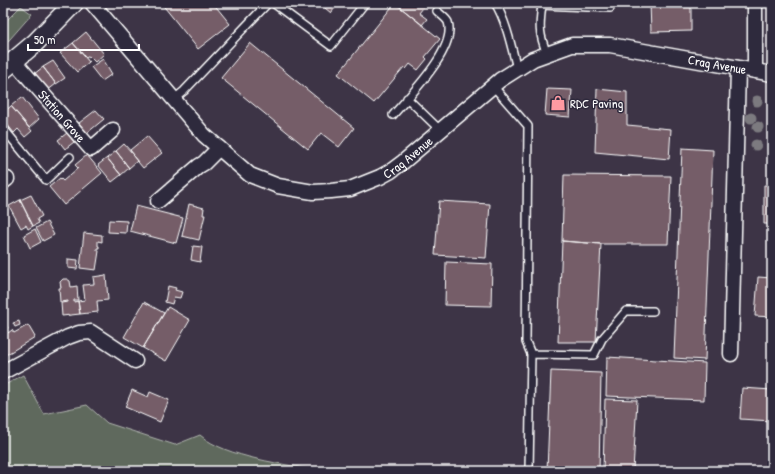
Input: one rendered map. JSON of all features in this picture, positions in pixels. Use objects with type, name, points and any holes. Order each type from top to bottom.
[{"type":"street","points":[[8,65],[35,43],[74,3]]},
{"type":"street","name":"Crag Avenue","points":[[92,3],[204,135],[250,175],[278,186],[313,192],[350,189],[391,171],[500,80],[533,59],[572,45],[610,45],[772,74]]},
{"type":"street","points":[[755,3],[755,71]]},
{"type":"street","name":"Station Grove","points":[[8,65],[91,149],[114,130]]},
{"type":"street","points":[[731,354],[738,68]]},
{"type":"street","points":[[158,200],[204,163],[219,148]]},
{"type":"street","points":[[3,372],[68,337],[79,333],[91,332],[135,361]]},
{"type":"lane","points":[[173,100],[184,91],[268,3]]},
{"type":"lane","points":[[273,3],[331,46],[365,3]]},
{"type":"lane","points":[[495,3],[498,8],[517,69]]},
{"type":"lane","points":[[547,54],[540,38],[539,23],[542,5],[610,8]]},
{"type":"lane","points":[[393,115],[439,59],[447,44],[450,32],[447,20],[437,11]]},
{"type":"lane","points":[[493,86],[528,126],[526,342],[531,354],[529,471]]},
{"type":"lane","points":[[407,98],[440,130]]},
{"type":"lane","points":[[3,128],[46,180],[70,158]]},
{"type":"lane","points":[[531,354],[594,354],[602,339],[626,311],[653,311]]},
{"type":"green space","points":[[21,6],[32,14],[3,47],[3,24]]},
{"type":"green space","points":[[23,375],[44,414],[87,405],[107,423],[175,445],[200,435],[211,443],[240,455],[274,463],[321,471],[3,471],[3,386]]},
{"type":"building","points":[[161,3],[213,3],[230,24],[198,49]]},
{"type":"building","points":[[319,3],[339,3],[331,13]]},
{"type":"building","points":[[395,3],[440,39],[425,57],[427,59],[418,70],[410,64],[406,69],[404,67],[374,103],[338,74]]},
{"type":"building","points":[[395,3],[427,3],[419,13],[427,19],[422,25]]},
{"type":"building","points":[[650,3],[691,3],[691,31],[651,32]]},
{"type":"building","points":[[86,32],[104,54],[95,62],[89,56],[86,58],[73,43]]},
{"type":"building","points":[[73,43],[89,62],[77,72],[60,53]]},
{"type":"building","points":[[250,43],[354,128],[339,147],[321,133],[308,149],[221,78]]},
{"type":"building","points":[[103,59],[112,74],[102,81],[91,67]]},
{"type":"building","points":[[53,61],[65,78],[56,84],[43,67]]},
{"type":"building","points":[[43,67],[56,84],[47,91],[34,74]]},
{"type":"building","name":"RDC Paving","points":[[547,89],[572,90],[570,117],[545,115]]},
{"type":"building","points":[[597,89],[627,92],[627,125],[671,129],[669,159],[595,152]]},
{"type":"building","points":[[22,97],[39,119],[29,128],[11,106]]},
{"type":"building","points":[[11,106],[32,131],[25,137],[18,129],[14,133],[3,119],[3,113]]},
{"type":"building","points":[[96,110],[104,119],[87,133],[79,123]]},
{"type":"building","points":[[67,133],[74,142],[65,149],[58,140]]},
{"type":"building","points":[[147,136],[162,153],[143,168],[130,150]]},
{"type":"building","points":[[124,144],[134,155],[133,156],[137,161],[129,168],[116,151]]},
{"type":"building","points":[[682,148],[713,150],[705,360],[674,358]]},
{"type":"building","points":[[116,151],[129,168],[121,175],[107,158]]},
{"type":"building","points":[[87,155],[102,173],[64,205],[49,187],[60,178],[63,181],[78,168],[75,165]]},
{"type":"building","points":[[107,158],[121,175],[112,182],[98,165]]},
{"type":"building","points":[[564,175],[671,176],[668,244],[601,244],[562,241]]},
{"type":"building","points":[[764,185],[772,185],[772,224],[764,224]]},
{"type":"building","points":[[31,195],[42,216],[37,219],[39,223],[33,226],[20,200]]},
{"type":"building","points":[[20,200],[33,226],[28,229],[26,225],[21,228],[9,206]]},
{"type":"building","points":[[439,201],[490,204],[486,258],[435,255]]},
{"type":"building","points":[[189,204],[204,208],[203,215],[205,215],[199,240],[182,236]]},
{"type":"building","points":[[136,206],[183,218],[176,243],[130,231]]},
{"type":"building","points":[[109,220],[127,221],[126,233],[108,232]]},
{"type":"building","points":[[47,222],[54,235],[43,241],[36,228]]},
{"type":"building","points":[[35,229],[41,242],[30,248],[24,235]]},
{"type":"building","points":[[84,233],[102,235],[102,242],[98,241],[99,248],[97,248],[97,250],[99,251],[96,270],[80,268]]},
{"type":"building","points":[[562,241],[601,244],[596,342],[558,342]]},
{"type":"building","points":[[193,246],[202,247],[200,262],[191,260]]},
{"type":"building","points":[[68,259],[78,260],[77,269],[68,268]]},
{"type":"building","points":[[446,262],[492,264],[491,306],[445,305]]},
{"type":"building","points":[[106,275],[108,300],[97,301],[98,312],[80,314],[78,301],[85,300],[83,285],[94,284],[93,277]]},
{"type":"building","points":[[758,277],[772,278],[772,317],[755,316]]},
{"type":"building","points":[[63,279],[70,281],[71,287],[77,286],[78,300],[74,300],[74,302],[78,301],[80,314],[62,316],[61,303],[68,302],[60,302],[59,288],[61,288],[60,282]]},
{"type":"building","points":[[168,286],[176,288],[175,290],[182,292],[180,298],[174,297],[172,304],[165,302]]},
{"type":"building","points":[[144,302],[164,313],[143,348],[124,337]]},
{"type":"building","points":[[168,307],[190,320],[166,361],[143,348]]},
{"type":"building","points":[[19,321],[20,325],[15,327],[13,323]]},
{"type":"building","points":[[4,322],[8,328],[6,329],[8,333],[12,330],[14,333],[28,325],[35,337],[3,356]]},
{"type":"building","points":[[607,357],[705,363],[704,400],[606,396]]},
{"type":"building","points":[[551,371],[601,373],[599,471],[547,471]]},
{"type":"building","points":[[742,388],[772,390],[772,421],[740,419]]},
{"type":"building","points":[[132,390],[148,397],[150,392],[169,400],[160,422],[125,407]]},
{"type":"building","points":[[605,399],[637,400],[633,471],[603,471]]},
{"type":"place","name":"RDC Paving","points":[[558,103]]}]
